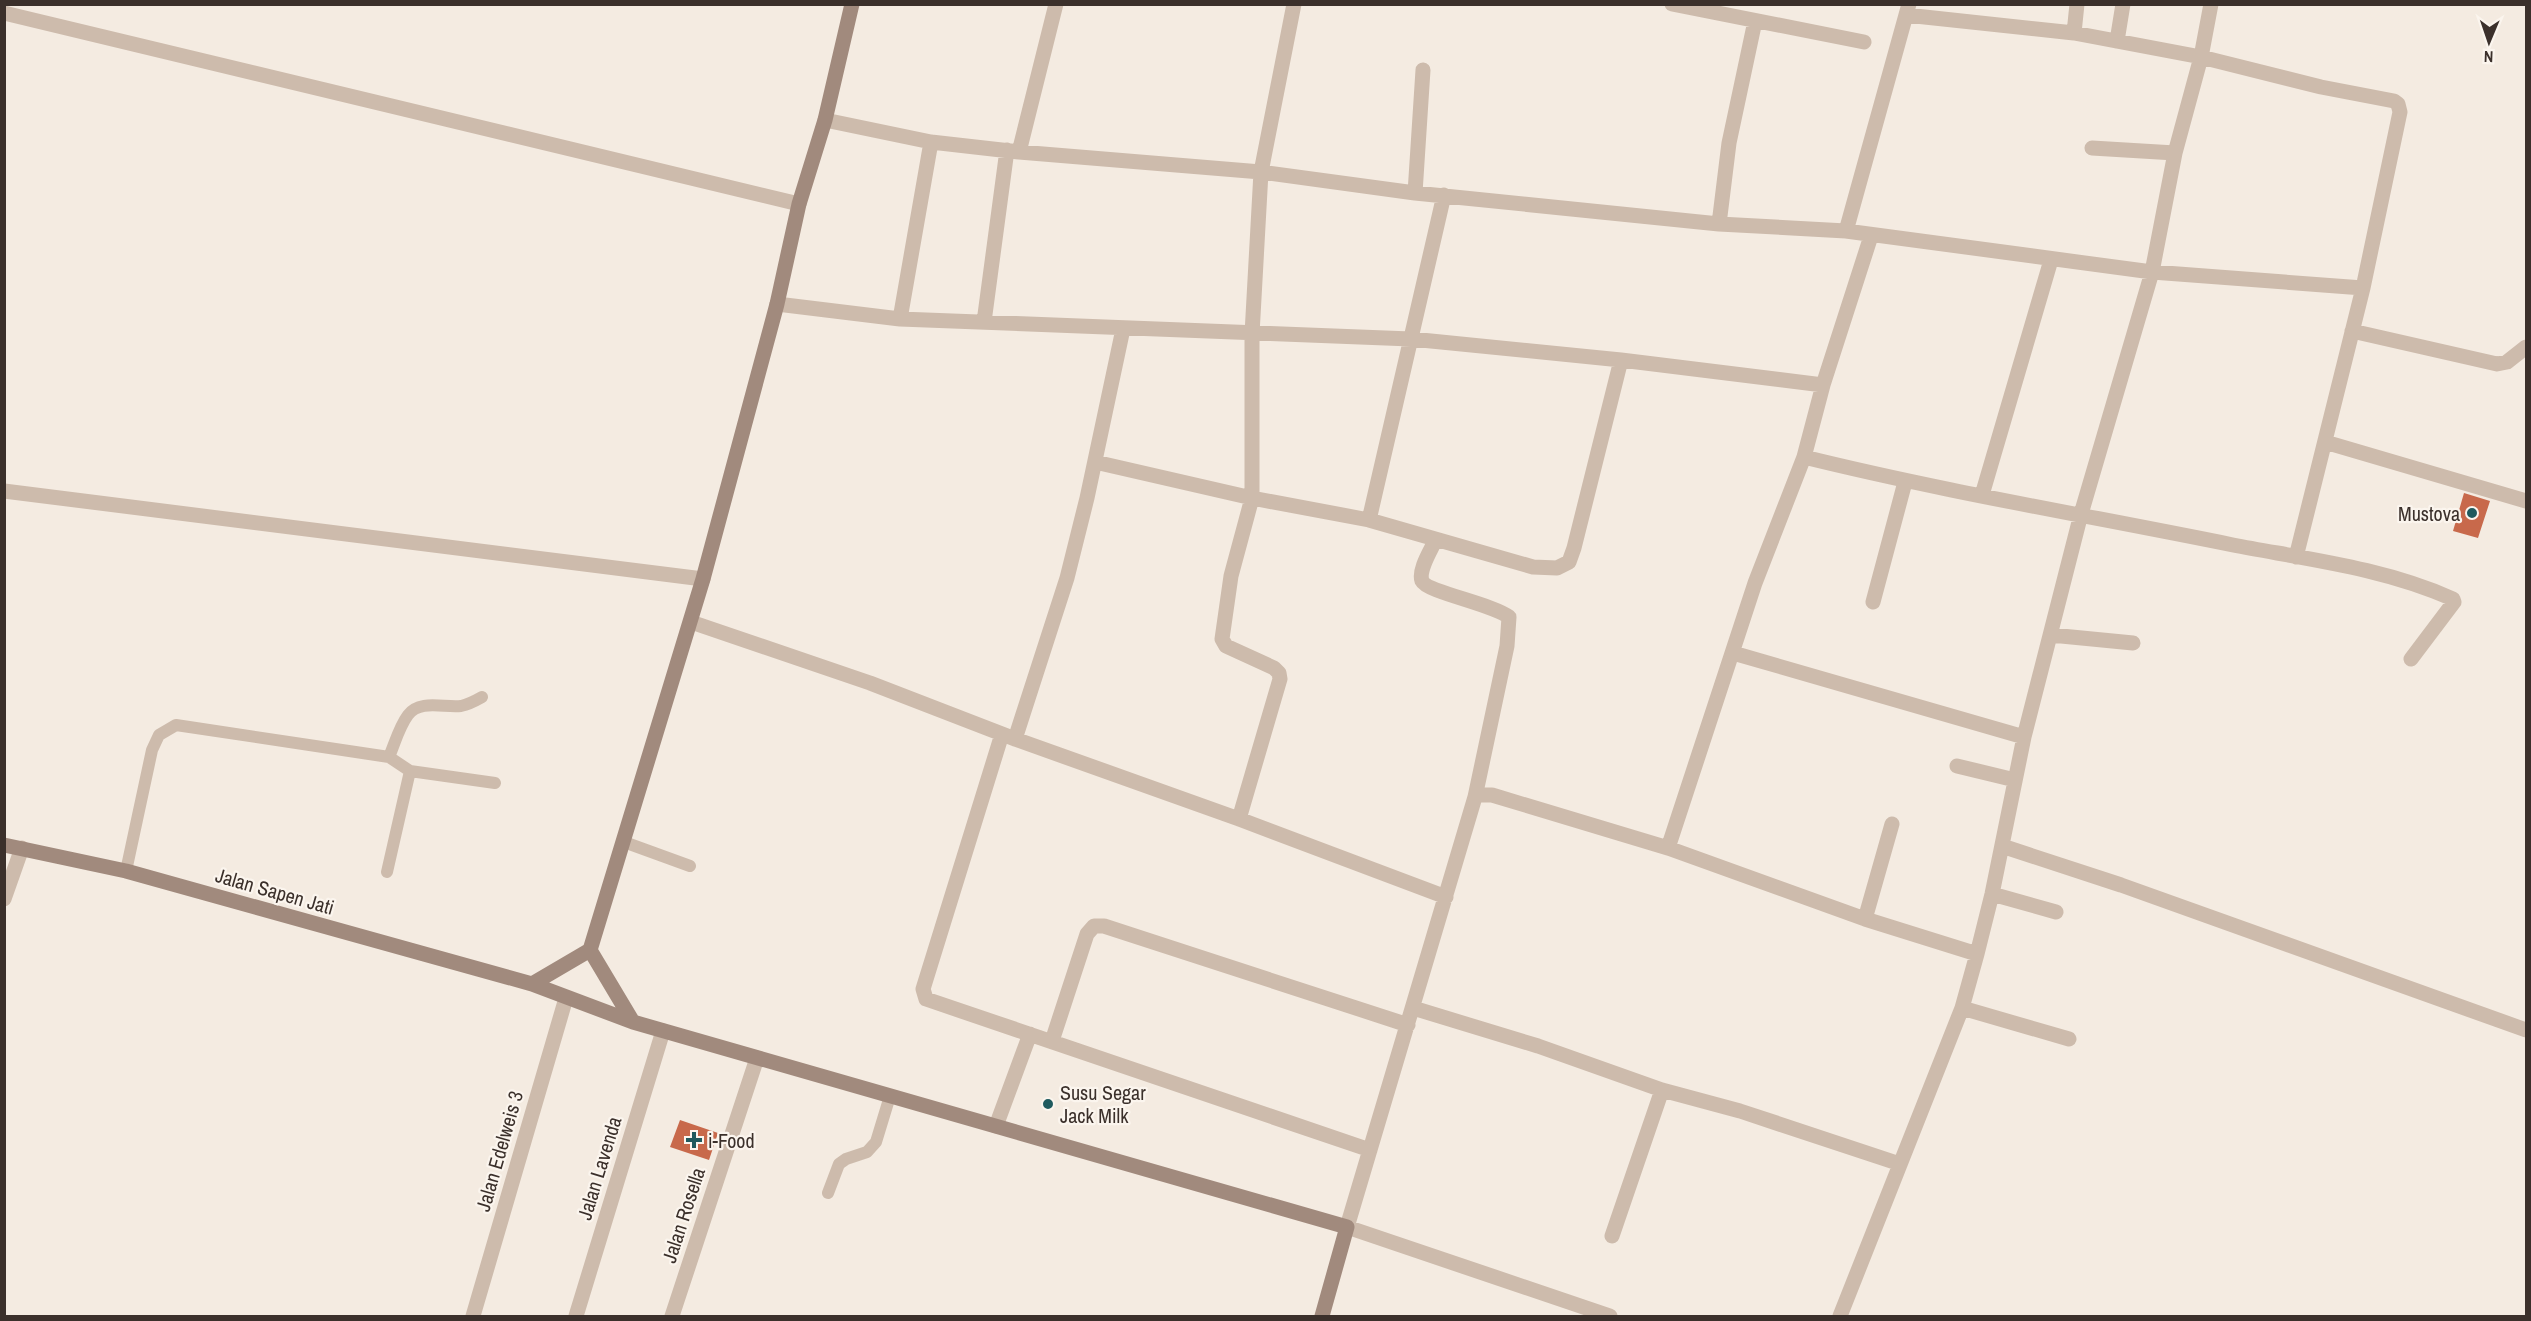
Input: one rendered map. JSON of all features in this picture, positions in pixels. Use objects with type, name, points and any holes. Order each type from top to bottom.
[{"type":"street","points":[[532,984],[590,950],[703,579],[777,304],[800,204],[825,120],[852,4]]},
{"type":"street","points":[[984,322],[1013,151],[1056,4]]},
{"type":"street","points":[[1239,819],[1280,679],[1280,673],[1274,668],[1226,646],[1222,639],[1231,576],[1252,498],[1252,334],[1261,172],[1294,4]]},
{"type":"street","points":[[1672,4],[1864,42]]},
{"type":"street","points":[[2074,33],[2077,4]]},
{"type":"street","points":[[2117,41],[2124,4]]},
{"type":"street","points":[[1840,1317],[1962,1008],[1992,894],[2024,737],[2081,514],[2152,272],[2175,153],[2201,57],[2211,4]]},
{"type":"street","points":[[1846,231],[1908,10],[2117,41],[2201,57],[2321,87],[2394,101],[2398,104],[2400,112],[2363,288],[2296,557]]},
{"type":"street","points":[[4,13],[800,204]]},
{"type":"street","points":[[1719,224],[1730,143],[1755,21]]},
{"type":"street","points":[[1415,193],[1423,70]]},
{"type":"street","points":[[825,120],[931,142],[1013,151],[1261,172],[1415,193],[1719,224],[1846,231],[2152,272],[2363,288]]},
{"type":"street","points":[[900,319],[931,142]]},
{"type":"street","points":[[2092,148],[2175,153]]},
{"type":"street","points":[[1369,520],[1444,195]]},
{"type":"street","points":[[1668,848],[1755,583],[1804,457],[1823,385],[1871,236]]},
{"type":"street","points":[[1982,495],[2051,260]]},
{"type":"street","points":[[777,304],[900,319],[1412,339],[1621,360],[1823,385]]},
{"type":"street","points":[[1123,329],[1095,462],[1067,578],[1009,737],[923,993],[930,1001],[1370,1150]]},
{"type":"street","points":[[2352,331],[2497,364],[2507,362],[2526,348]]},
{"type":"street","points":[[1095,462],[1252,498],[1369,520],[1435,541],[1533,567],[1557,568],[1569,562],[1621,360]]},
{"type":"street","points":[[2325,442],[2526,501]]},
{"type":"street","points":[[1804,457],[1905,482],[2081,514],[2384,576],[2431,589],[2453,598],[2454,602],[2411,659]]},
{"type":"street","points":[[1873,602],[1905,482]]},
{"type":"street","points":[[4,491],[703,579]]},
{"type":"street","points":[[1322,1317],[1474,797],[1507,646],[1509,617],[1488,606],[1429,589],[1422,582],[1422,574],[1435,541]]},
{"type":"street","points":[[691,622],[870,682],[1009,737],[1239,819],[1446,897]]},
{"type":"street","points":[[2051,635],[2133,643]]},
{"type":"street","points":[[1733,652],[2024,737]]},
{"type":"street","points":[[1957,766],[2015,780]]},
{"type":"street","points":[[1474,797],[1492,795],[1668,848],[1865,919],[1977,954]]},
{"type":"street","points":[[1865,919],[1892,824]]},
{"type":"street","name":"Jalan Sapen Jati","points":[[4,844],[126,871],[532,984],[663,1031],[1347,1227]]},
{"type":"street","points":[[2002,846],[2121,885],[2526,1030]]},
{"type":"street","points":[[4,899],[22,848]]},
{"type":"street","points":[[1992,894],[2056,912]]},
{"type":"street","points":[[1052,1041],[1087,934],[1094,926],[1104,926],[1408,1025]]},
{"type":"street","points":[[590,950],[633,1022]]},
{"type":"street","name":"Jalan Edelweis 3","points":[[472,1317],[566,998]]},
{"type":"street","points":[[1413,1008],[1538,1046],[1662,1090],[1740,1111],[1900,1164]]},
{"type":"street","points":[[1962,1008],[2069,1039]]},
{"type":"street","name":"Jalan Lavenda","points":[[576,1317],[663,1031]]},
{"type":"street","points":[[996,1126],[1030,1034]]},
{"type":"street","name":"Jalan Rosella","points":[[672,1317],[757,1058]]},
{"type":"street","points":[[1612,1236],[1662,1090]]},
{"type":"street","points":[[1347,1227],[1610,1317]]},
{"type":"lane","points":[[389,757],[409,713],[417,707],[460,706],[482,697]]},
{"type":"lane","points":[[126,871],[152,750],[159,735],[176,725],[389,757],[410,771],[495,783]]},
{"type":"lane","points":[[387,872],[410,771]]},
{"type":"lane","points":[[624,842],[690,866]]},
{"type":"lane","points":[[828,1193],[839,1164],[846,1159],[867,1152],[876,1142],[890,1096]]},
{"type":"building","name":"Mustova","points":[[2464,493],[2490,501],[2478,538],[2453,531]]},
{"type":"building","name":"i-Food","points":[[680,1120],[718,1133],[709,1160],[670,1147]]},
{"type":"place","name":"Mustova","points":[[2472,513]]},
{"type":"place","name":"Susu Segar Jack Milk","points":[[1048,1104]]},
{"type":"place","name":"i-Food","points":[[694,1140]]}]
